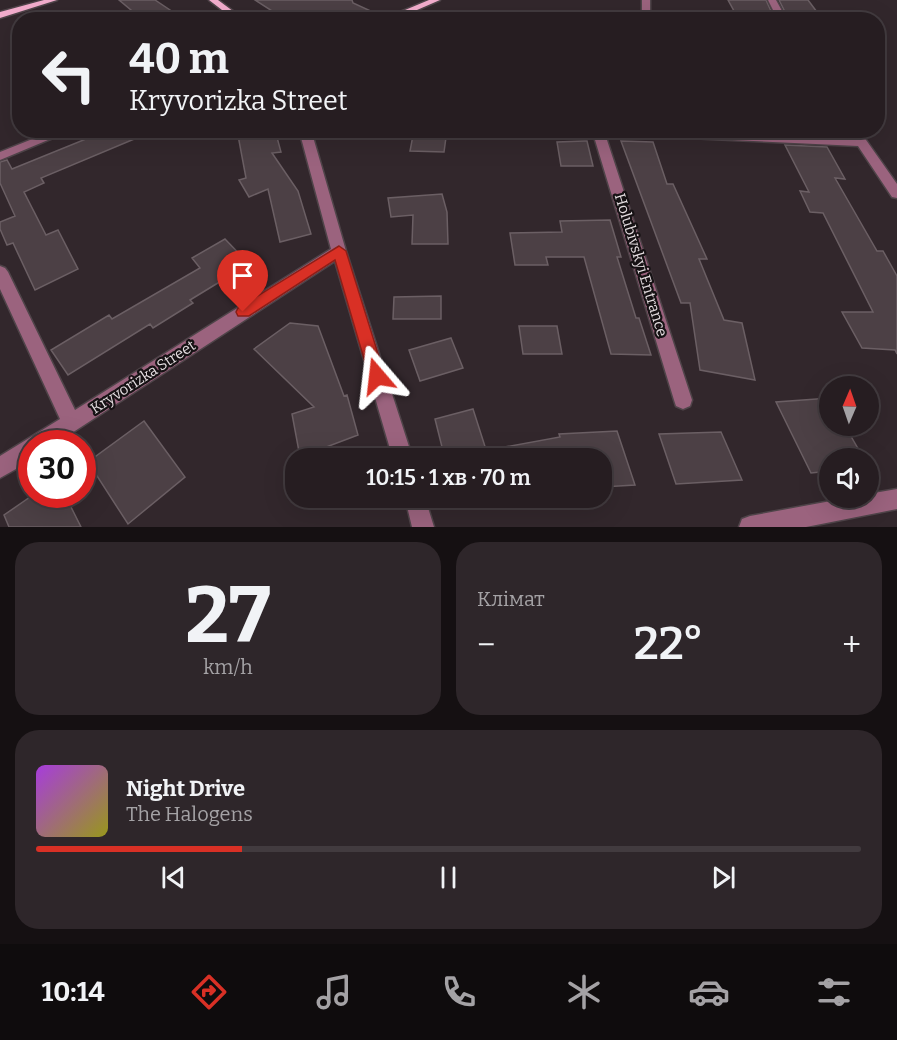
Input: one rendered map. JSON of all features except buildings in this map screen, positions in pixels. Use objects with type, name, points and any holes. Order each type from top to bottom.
[{"type":"main road","points":[[0,15],[54,0]]},
{"type":"main road","points":[[213,0],[230,12]]},
{"type":"main road","points":[[405,12],[436,0]]},
{"type":"street","points":[[0,156],[46,138]]},
{"type":"street","points":[[307,138],[339,251],[400,448]]},
{"type":"street","name":"Holubivskyi Entrance","points":[[601,138],[683,400]]},
{"type":"street","points":[[762,138],[861,143]]},
{"type":"street","points":[[858,138],[897,194]]},
{"type":"street","name":"Kryvorizka Street","points":[[59,430],[339,251]]},
{"type":"street","points":[[0,272],[71,422]]},
{"type":"street","points":[[0,468],[18,457]]},
{"type":"street","points":[[750,527],[897,499]]},
{"type":"street","points":[[418,508],[423,527]]},
{"type":"route","points":[[243,312],[339,251],[377,376]]}]
